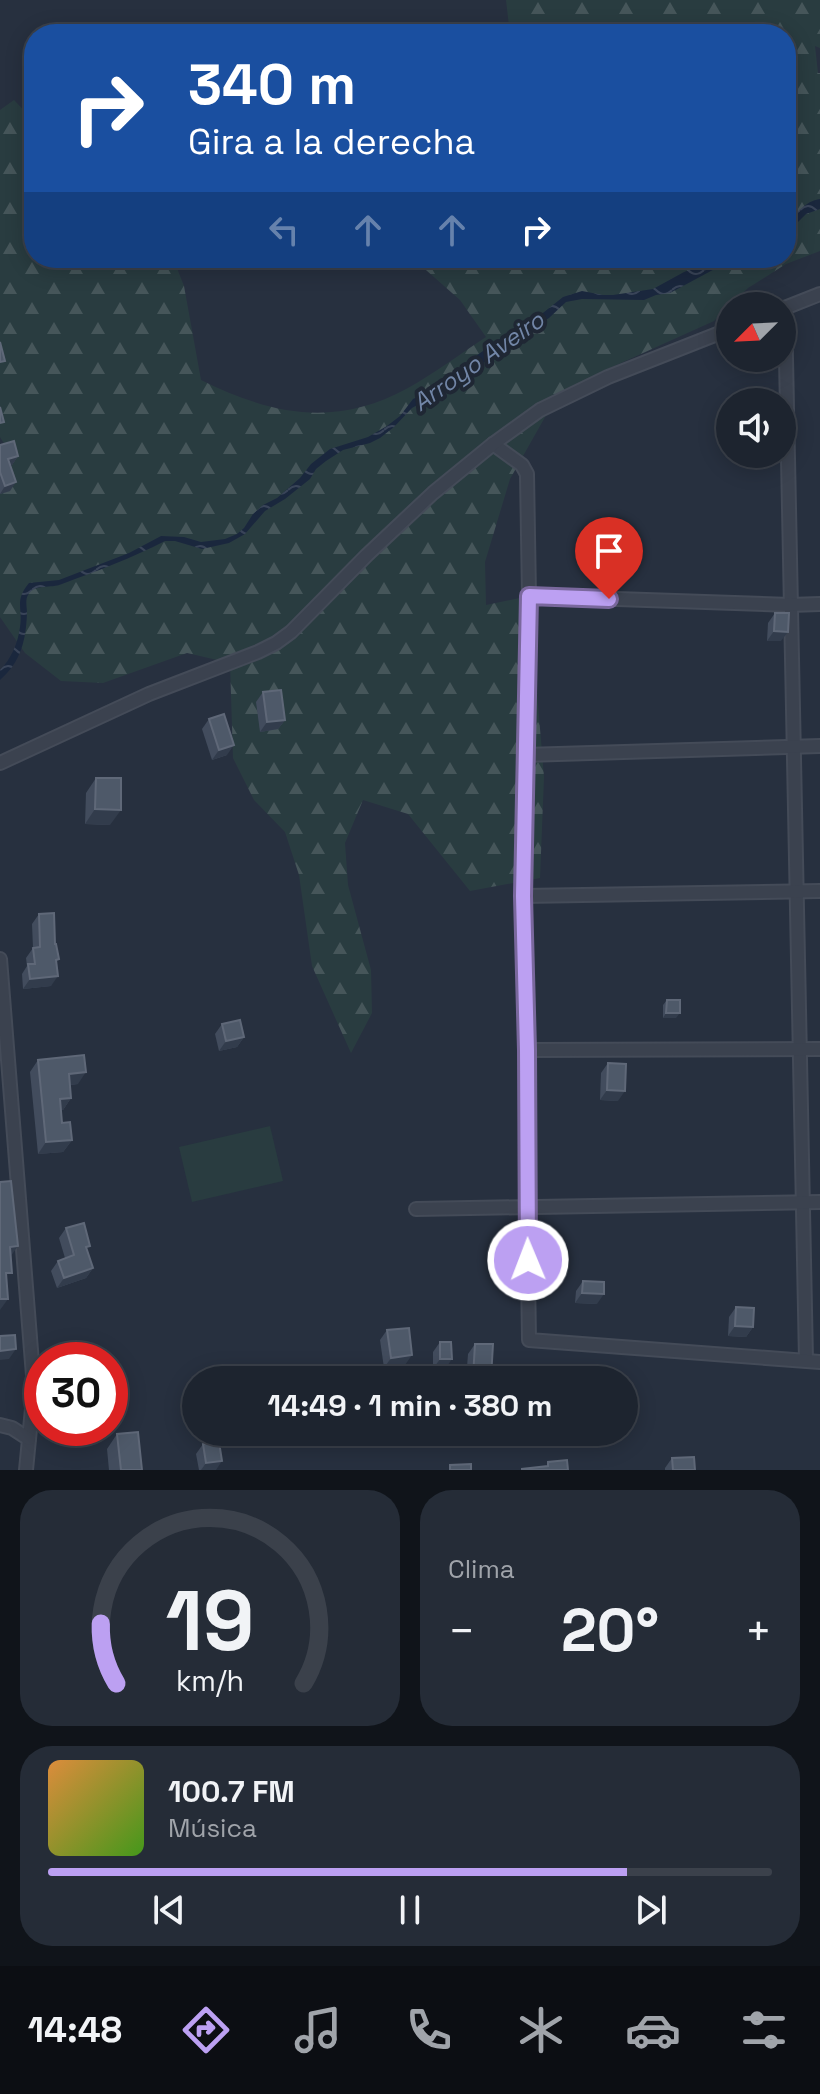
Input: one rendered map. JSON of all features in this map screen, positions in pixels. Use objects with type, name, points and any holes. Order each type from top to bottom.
[{"type":"street","points":[[796,303],[820,294]]},
{"type":"street","points":[[0,763],[149,694],[276,643],[291,632],[433,493],[540,410],[608,377],[716,335]]},
{"type":"street","points":[[785,372],[806,1360]]},
{"type":"street","points":[[493,444],[522,465],[527,474],[529,596],[523,896],[529,1340],[820,1362]]},
{"type":"street","points":[[529,596],[820,604]]},
{"type":"street","points":[[525,755],[820,746]]},
{"type":"street","points":[[523,896],[820,891]]},
{"type":"street","points":[[0,959],[12,1180],[29,1342]]},
{"type":"street","points":[[527,1050],[820,1049]]},
{"type":"street","points":[[416,1209],[820,1202]]},
{"type":"street","points":[[0,1425],[24,1436]]},
{"type":"street","points":[[26,1470],[28,1446]]},
{"type":"green space","points":[[506,0],[820,0],[820,48],[815,46],[820,73],[820,251],[796,260],[796,24],[509,24]]},
{"type":"green space","points":[[14,100],[24,110],[24,268],[177,268],[184,286],[201,380],[253,402],[278,408],[304,412],[355,409],[408,388],[486,337],[460,300],[424,268],[780,268],[744,292],[716,292],[714,321],[601,372],[569,401],[549,410],[510,479],[485,562],[486,605],[529,596],[544,777],[540,878],[470,891],[408,814],[363,800],[345,843],[348,885],[371,970],[372,1013],[351,1053],[312,966],[299,875],[285,832],[254,800],[233,758],[230,663],[187,653],[103,683],[61,681],[25,653],[0,617],[0,492],[12,465],[0,437],[0,110]]},
{"type":"green space","points":[[270,1126],[283,1181],[192,1202],[179,1147]]},
{"type":"water","points":[[820,199],[820,209],[806,214],[796,224],[796,213],[810,202]]},
{"type":"water","name":"Arroyo Aveiro","points":[[694,268],[716,268],[670,293],[644,300],[582,299],[566,302],[549,318],[458,382],[412,408],[380,438],[343,450],[326,461],[310,479],[265,511],[245,534],[229,543],[202,549],[165,541],[62,584],[31,591],[27,599],[21,650],[13,666],[0,680],[0,670],[11,656],[18,639],[20,600],[29,583],[59,580],[129,553],[161,536],[184,537],[201,542],[237,534],[253,514],[277,498],[330,449],[368,437],[387,426],[400,416],[413,399],[443,384],[476,356],[501,338],[529,324],[563,297],[582,291],[613,295],[653,289]]},
{"type":"building","points":[[0,342],[5,361],[0,362]]},
{"type":"building","points":[[14,441],[18,456],[8,459],[16,482],[5,486],[0,472],[0,445]]},
{"type":"building","points":[[775,613],[789,613],[788,632],[774,631]]},
{"type":"building","points":[[281,690],[285,720],[267,722],[263,692]]},
{"type":"building","points":[[224,714],[234,745],[219,750],[209,719]]},
{"type":"building","points":[[96,778],[121,778],[121,810],[95,809]]},
{"type":"building","points":[[54,913],[58,976],[30,979],[28,964],[35,964],[33,948],[40,947],[39,914]]},
{"type":"building","points":[[667,1000],[680,1000],[680,1013],[666,1013]]},
{"type":"building","points":[[240,1020],[244,1037],[226,1041],[222,1024]]},
{"type":"building","points":[[84,1055],[86,1072],[69,1074],[71,1098],[60,1099],[62,1123],[70,1122],[72,1140],[46,1142],[38,1060]]},
{"type":"building","points":[[608,1063],[626,1064],[625,1091],[607,1090]]},
{"type":"building","points":[[11,1181],[18,1246],[10,1247],[12,1273],[6,1273],[8,1299],[0,1299],[0,1182]]},
{"type":"building","points":[[84,1223],[90,1246],[86,1247],[93,1268],[64,1278],[58,1261],[74,1255],[66,1228]]},
{"type":"building","points":[[583,1281],[604,1282],[604,1294],[582,1293]]},
{"type":"building","points":[[736,1307],[754,1308],[753,1327],[735,1326]]},
{"type":"building","points":[[409,1328],[412,1355],[391,1358],[387,1330]]},
{"type":"building","points":[[15,1335],[16,1349],[0,1351],[0,1336]]},
{"type":"building","points":[[440,1342],[451,1342],[452,1359],[440,1359]]},
{"type":"building","points":[[475,1344],[493,1344],[492,1366],[474,1366]]},
{"type":"building","points":[[138,1432],[142,1470],[121,1470],[118,1446],[128,1446],[128,1433]]},
{"type":"building","points":[[203,1446],[220,1446],[222,1461],[206,1463]]},
{"type":"building","points":[[694,1457],[695,1470],[673,1470],[672,1458]]},
{"type":"building","points":[[567,1460],[568,1470],[522,1470],[548,1466],[548,1462]]},
{"type":"building","points":[[471,1464],[471,1470],[450,1470],[450,1465]]},
{"type":"route","points":[[528,1260],[523,896],[529,596],[609,599]]}]
